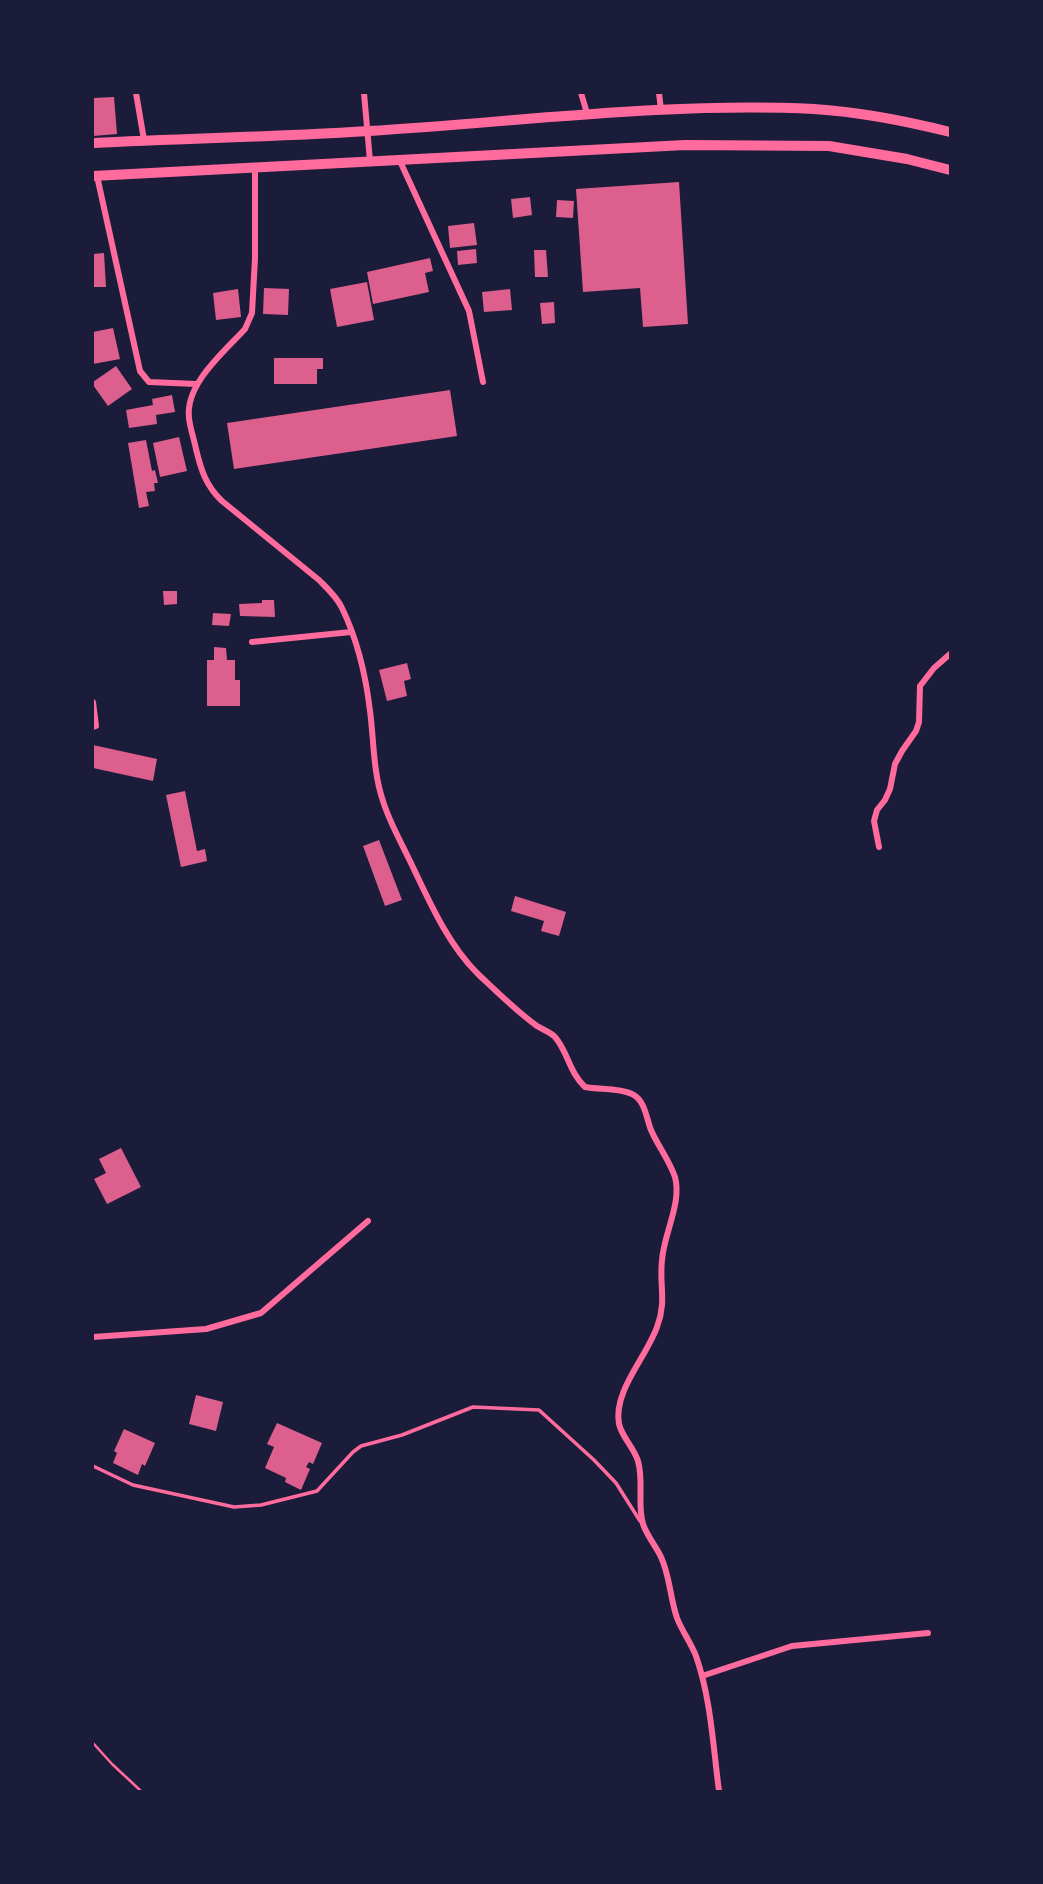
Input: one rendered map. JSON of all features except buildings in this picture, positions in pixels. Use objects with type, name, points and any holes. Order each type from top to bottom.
[{"type":"highway","points":[[93,143],[368,131],[587,113],[750,108],[816,109],[914,123],[950,132]]},
{"type":"highway","points":[[95,176],[685,145],[830,146],[907,159],[950,170]]},
{"type":"street","points":[[136,93],[144,140]]},
{"type":"street","points":[[364,93],[370,161]]},
{"type":"street","points":[[581,93],[587,113]]},
{"type":"street","points":[[659,93],[661,110]]},
{"type":"street","points":[[399,159],[468,311],[483,382]]},
{"type":"street","points":[[255,168],[255,258],[249,321],[196,384],[191,395],[188,417],[201,471],[213,492],[222,501],[318,580],[342,607],[367,691],[382,800],[439,919],[458,951],[475,971],[537,1026],[554,1035],[574,1075],[585,1087],[630,1093],[638,1098],[675,1177],[677,1191],[662,1260],[662,1311],[657,1328],[622,1392],[618,1407],[619,1426],[638,1462],[643,1526],[662,1558],[677,1619],[695,1653],[702,1676],[719,1791]]},
{"type":"street","points":[[95,176],[140,371],[149,382],[196,384]]},
{"type":"street","points":[[252,642],[351,632]]},
{"type":"street","points":[[879,848],[874,821],[877,810],[890,789],[895,764],[916,731],[919,722],[920,686],[950,654]]},
{"type":"street","points":[[93,702],[96,726],[93,727]]},
{"type":"street","points":[[93,1336],[206,1329],[261,1313],[368,1221]]},
{"type":"street","points":[[702,1676],[792,1646],[928,1633]]},
{"type":"lane","points":[[93,1466],[146,1488],[234,1507],[261,1504],[317,1491],[361,1446],[402,1435],[474,1407],[539,1410],[616,1483],[643,1526]]},
{"type":"path","points":[[93,1743],[141,1791]]}]
